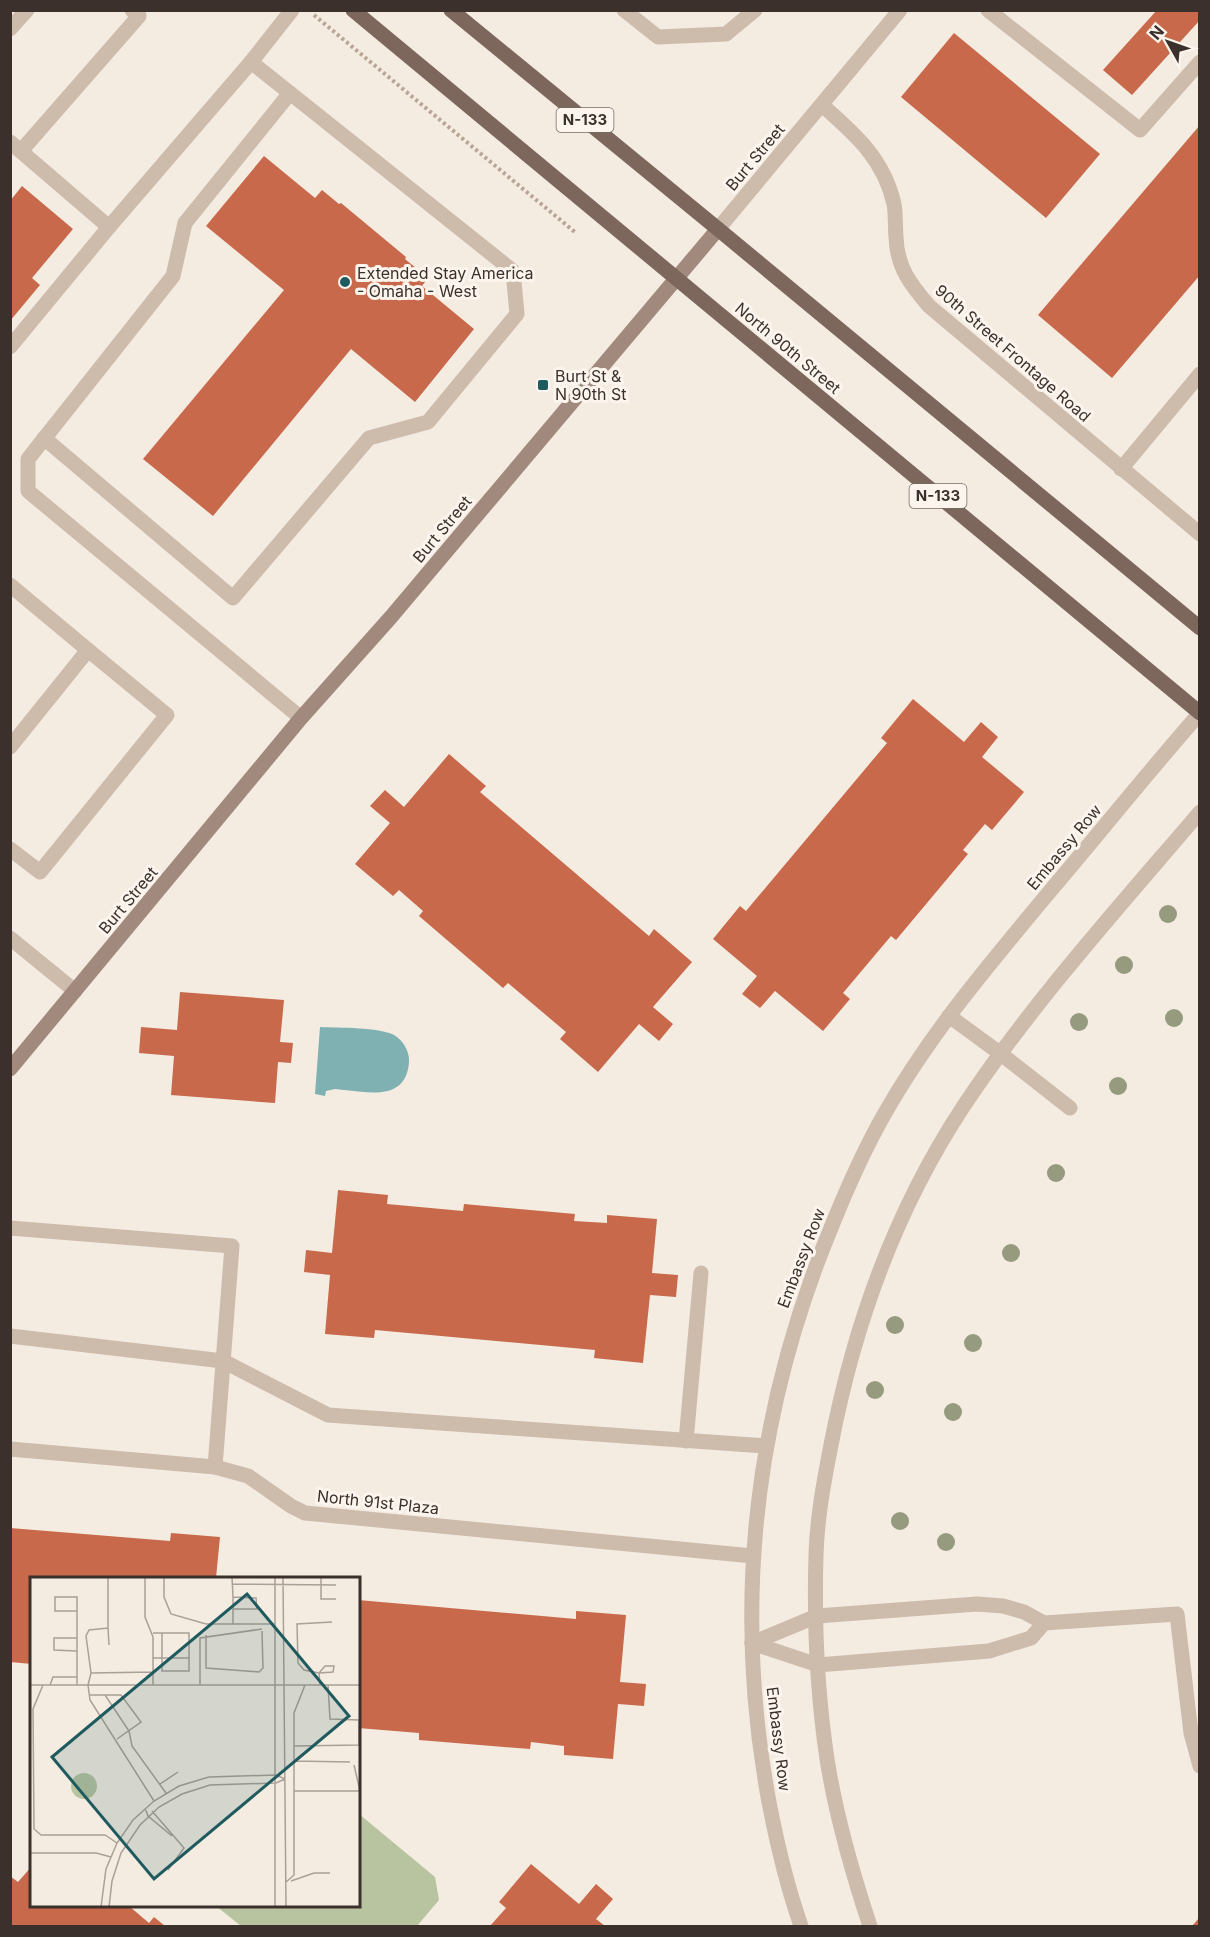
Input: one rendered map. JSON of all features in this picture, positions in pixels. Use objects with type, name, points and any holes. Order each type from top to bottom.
[{"type":"main road","name":"North 90th Street","points":[[353,10],[1199,713]]},
{"type":"main road","name":"N-133","points":[[451,10],[1200,628]]},
{"type":"street","points":[[10,29],[27,10]]},
{"type":"street","points":[[108,227],[16,146],[139,16],[132,10]]},
{"type":"street","points":[[10,347],[108,227],[292,10]]},
{"type":"street","points":[[624,10],[658,37],[726,34],[755,10]]},
{"type":"street","points":[[988,10],[1140,130],[1200,62]]},
{"type":"street","name":"Burt Street","points":[[10,1069],[301,718],[391,617],[822,105],[893,13]]},
{"type":"street","points":[[44,438],[233,598],[369,438],[428,422],[517,314],[513,271],[250,62]]},
{"type":"street","points":[[290,93],[185,223],[173,276],[28,459],[27,491],[301,718]]},
{"type":"street","name":"90th Street Frontage Road","points":[[822,105],[856,135],[872,153],[886,179],[894,206],[898,256],[910,284],[929,306],[1200,534]]},
{"type":"street","points":[[1121,469],[1200,374]]},
{"type":"street","points":[[10,585],[167,715],[40,872],[10,849]]},
{"type":"street","points":[[10,747],[88,650]]},
{"type":"street","name":"Embassy Row","points":[[801,1926],[777,1844],[763,1769],[754,1698],[752,1643],[753,1556],[761,1472],[775,1397],[792,1333],[815,1264],[841,1203],[884,1115],[912,1069],[949,1016],[1009,941],[1199,713]]},
{"type":"street","points":[[870,1926],[841,1828],[827,1760],[818,1665],[816,1553],[823,1487],[848,1368],[868,1301],[897,1228],[937,1150],[963,1108],[1055,984],[1200,812]]},
{"type":"street","points":[[10,938],[75,991]]},
{"type":"street","points":[[949,1016],[1070,1108]]},
{"type":"street","points":[[10,1228],[232,1246],[215,1467]]},
{"type":"street","points":[[686,1441],[701,1273]]},
{"type":"street","points":[[10,1336],[223,1361],[328,1415],[766,1446]]},
{"type":"street","name":"North 91st Plaza","points":[[10,1449],[215,1467],[248,1476],[305,1513],[753,1556]]},
{"type":"street","points":[[752,1643],[817,1616],[977,1604],[1004,1606],[1024,1612],[1044,1623],[1177,1614],[1191,1733],[1200,1766]]},
{"type":"street","points":[[752,1643],[818,1665],[988,1651],[1031,1638],[1044,1623]]},
{"type":"path","points":[[309,10],[576,233]]},
{"type":"green space","points":[[360,1815],[435,1877],[439,1900],[417,1926],[241,1926],[217,1907],[360,1907]]},
{"type":"water","points":[[320,1027],[369,1029],[394,1035],[407,1050],[409,1062],[406,1075],[392,1090],[370,1092],[335,1089],[326,1091],[325,1096],[315,1094]]},
{"type":"building","points":[[1157,10],[1200,10],[1200,20],[1132,95],[1103,70]]},
{"type":"building","points":[[954,33],[1100,154],[1046,218],[901,97]]},
{"type":"building","points":[[1200,125],[1200,275],[1112,378],[1038,315]]},
{"type":"building","points":[[264,156],[315,198],[322,190],[339,204],[341,203],[406,257],[405,259],[428,278],[422,286],[474,329],[415,402],[351,349],[213,516],[143,459],[284,290],[206,226]]},
{"type":"building","points":[[22,186],[73,229],[32,278],[40,285],[10,321],[10,201]]},
{"type":"building","points":[[913,699],[964,742],[981,722],[998,737],[982,757],[1024,792],[992,830],[985,824],[963,850],[968,854],[896,940],[891,936],[843,993],[850,999],[823,1031],[775,991],[760,1008],[742,994],[757,976],[713,939],[740,906],[746,911],[887,743],[881,738]]},
{"type":"building","points":[[449,754],[486,786],[480,792],[649,936],[654,929],[692,962],[653,1007],[673,1024],[659,1041],[639,1024],[598,1072],[560,1039],[566,1032],[508,983],[503,988],[419,916],[423,911],[399,890],[393,896],[355,864],[390,823],[370,806],[385,790],[404,807]]},
{"type":"building","points":[[180,992],[284,1000],[280,1042],[293,1043],[291,1063],[278,1062],[275,1103],[171,1095],[174,1056],[139,1053],[141,1027],[177,1030]]},
{"type":"building","points":[[338,1190],[388,1195],[387,1204],[463,1211],[464,1204],[575,1214],[574,1221],[607,1223],[607,1215],[657,1219],[652,1273],[678,1275],[676,1297],[650,1295],[643,1363],[594,1358],[595,1350],[375,1330],[374,1338],[325,1334],[330,1275],[304,1272],[306,1250],[332,1253]]},
{"type":"building","points":[[10,1528],[170,1541],[171,1533],[220,1537],[216,1577],[30,1577],[30,1664],[10,1662]]},
{"type":"building","points":[[360,1600],[576,1619],[576,1611],[626,1615],[620,1682],[646,1684],[644,1706],[618,1704],[613,1759],[564,1755],[564,1746],[531,1742],[530,1749],[419,1740],[419,1733],[360,1728]]},
{"type":"building","points":[[531,1864],[579,1904],[596,1884],[613,1899],[596,1919],[605,1926],[490,1926],[506,1908],[499,1902]]},
{"type":"building","points":[[30,1868],[30,1907],[130,1907],[149,1923],[154,1917],[165,1926],[10,1926],[10,1876],[18,1882]]},
{"type":"building","points":[[1200,1917],[1200,1926],[1192,1926]]},
{"type":"place","name":"Extended Stay America - Omaha - West","points":[[345,282]]},
{"type":"place","name":"Burt St & N 90th St","points":[[543,385]]}]
